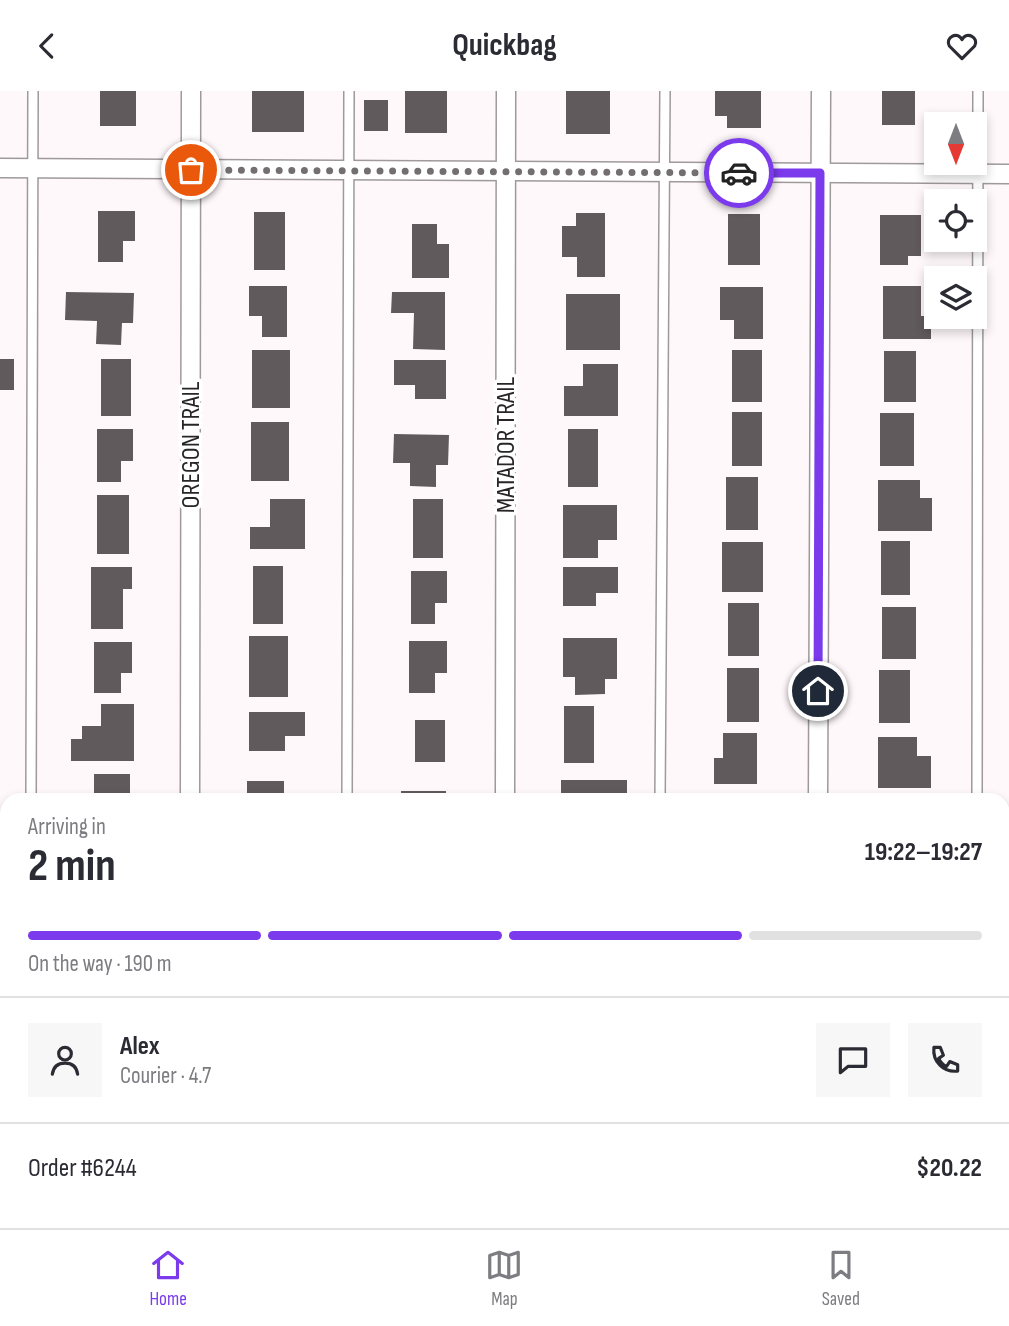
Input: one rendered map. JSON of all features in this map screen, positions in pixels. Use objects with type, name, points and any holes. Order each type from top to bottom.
[{"type":"street","name":"OREGON TRAIL","points":[[190,793],[191,91]]},
{"type":"street","name":"MATADOR TRAIL","points":[[505,793],[506,91]]},
{"type":"street","points":[[818,793],[821,91]]},
{"type":"street","points":[[0,168],[924,173]]},
{"type":"street","points":[[987,173],[1009,174]]},
{"type":"lane","points":[[31,793],[33,91]]},
{"type":"lane","points":[[347,793],[349,91]]},
{"type":"lane","points":[[660,793],[665,91]]},
{"type":"lane","points":[[978,91],[978,112]]},
{"type":"lane","points":[[977,793],[979,175]]},
{"type":"building","points":[[100,91],[136,91],[136,126],[100,126]]},
{"type":"building","points":[[252,91],[304,91],[304,132],[252,132]]},
{"type":"building","points":[[405,91],[447,91],[447,133],[405,133]]},
{"type":"building","points":[[566,91],[610,91],[610,134],[566,134]]},
{"type":"building","points":[[715,91],[761,91],[761,128],[727,128],[727,116],[715,116]]},
{"type":"building","points":[[882,91],[915,91],[915,125],[882,125]]},
{"type":"building","points":[[364,100],[388,100],[388,131],[364,131]]},
{"type":"building","points":[[98,211],[135,211],[135,241],[123,241],[123,262],[98,262]]},
{"type":"building","points":[[254,212],[285,212],[285,270],[254,270]]},
{"type":"building","points":[[576,213],[605,213],[605,277],[577,277],[577,257],[562,257],[562,226],[576,226]]},
{"type":"building","points":[[728,214],[760,214],[760,265],[728,265]]},
{"type":"building","points":[[880,215],[921,215],[921,256],[908,256],[908,265],[880,265]]},
{"type":"building","points":[[412,224],[437,224],[437,244],[449,244],[449,278],[412,278]]},
{"type":"building","points":[[249,286],[287,286],[287,337],[262,337],[262,316],[249,316]]},
{"type":"building","points":[[883,286],[921,286],[921,316],[924,316],[924,329],[931,329],[931,339],[883,339]]},
{"type":"building","points":[[720,287],[763,287],[763,339],[734,339],[734,320],[720,320]]},
{"type":"building","points":[[66,292],[134,293],[133,323],[122,323],[121,345],[96,344],[97,321],[65,320]]},
{"type":"building","points":[[392,292],[445,292],[445,350],[413,349],[414,313],[391,313]]},
{"type":"building","points":[[566,294],[620,294],[620,350],[566,350]]},
{"type":"building","points":[[252,350],[290,350],[290,408],[252,408]]},
{"type":"building","points":[[732,350],[762,350],[762,402],[732,402]]},
{"type":"building","points":[[884,351],[916,351],[916,402],[884,402]]},
{"type":"building","points":[[0,359],[14,359],[14,390],[0,390]]},
{"type":"building","points":[[101,359],[131,359],[131,416],[101,416]]},
{"type":"building","points":[[394,360],[446,360],[446,399],[415,399],[415,385],[394,385]]},
{"type":"building","points":[[583,364],[618,364],[618,416],[564,416],[564,386],[583,386]]},
{"type":"building","points":[[732,412],[762,412],[762,466],[732,466]]},
{"type":"building","points":[[880,413],[914,413],[914,466],[880,466]]},
{"type":"building","points":[[251,422],[289,422],[289,481],[251,481]]},
{"type":"building","points":[[97,429],[133,429],[133,461],[121,461],[121,482],[97,482]]},
{"type":"building","points":[[568,429],[598,429],[598,487],[568,487]]},
{"type":"building","points":[[394,434],[449,435],[448,465],[436,465],[436,487],[410,486],[410,463],[393,463]]},
{"type":"building","points":[[726,477],[758,477],[758,530],[726,530]]},
{"type":"building","points":[[878,480],[920,480],[920,498],[932,498],[932,531],[878,531]]},
{"type":"building","points":[[97,495],[129,495],[129,554],[97,554]]},
{"type":"building","points":[[270,499],[305,499],[305,549],[250,549],[250,527],[270,527]]},
{"type":"building","points":[[413,499],[443,499],[443,558],[413,558]]},
{"type":"building","points":[[563,505],[617,505],[617,540],[598,540],[598,558],[563,558]]},
{"type":"building","points":[[881,541],[910,541],[910,595],[881,595]]},
{"type":"building","points":[[722,542],[763,542],[763,592],[722,592]]},
{"type":"building","points":[[253,566],[283,566],[283,624],[253,624]]},
{"type":"building","points":[[91,567],[132,567],[132,589],[123,589],[123,629],[91,629]]},
{"type":"building","points":[[563,567],[618,567],[618,593],[596,593],[596,606],[563,606]]},
{"type":"building","points":[[411,571],[447,571],[447,603],[435,603],[435,624],[411,624]]},
{"type":"building","points":[[728,603],[759,603],[759,656],[728,656]]},
{"type":"building","points":[[882,607],[916,607],[916,659],[882,659]]},
{"type":"building","points":[[249,636],[288,636],[288,697],[249,697]]},
{"type":"building","points":[[563,638],[617,638],[617,679],[605,679],[605,694],[575,695],[575,677],[563,677]]},
{"type":"building","points":[[409,641],[447,641],[447,673],[435,673],[435,693],[409,693]]},
{"type":"building","points":[[94,642],[132,642],[132,673],[121,673],[121,693],[94,693]]},
{"type":"building","points":[[727,668],[759,668],[759,722],[727,722]]},
{"type":"building","points":[[879,670],[910,670],[910,723],[879,723]]},
{"type":"building","points":[[101,704],[134,704],[134,761],[71,761],[71,739],[82,739],[82,726],[101,726]]},
{"type":"building","points":[[564,706],[594,706],[594,763],[564,763]]},
{"type":"building","points":[[249,712],[305,712],[305,736],[285,736],[285,751],[249,751]]},
{"type":"building","points":[[415,720],[445,720],[445,762],[415,762]]},
{"type":"building","points":[[723,733],[757,733],[757,784],[714,784],[714,758],[723,758]]},
{"type":"building","points":[[878,737],[917,737],[917,756],[931,756],[931,788],[878,788]]},
{"type":"building","points":[[94,774],[130,774],[130,793],[94,793]]},
{"type":"building","points":[[561,780],[627,780],[627,793],[561,793]]},
{"type":"building","points":[[247,781],[284,781],[284,793],[247,793]]},
{"type":"building","points":[[401,791],[446,791],[446,793]]},
{"type":"way so far","points":[[191,170],[739,173]]},
{"type":"route","points":[[739,173],[820,173],[818,691]]}]
